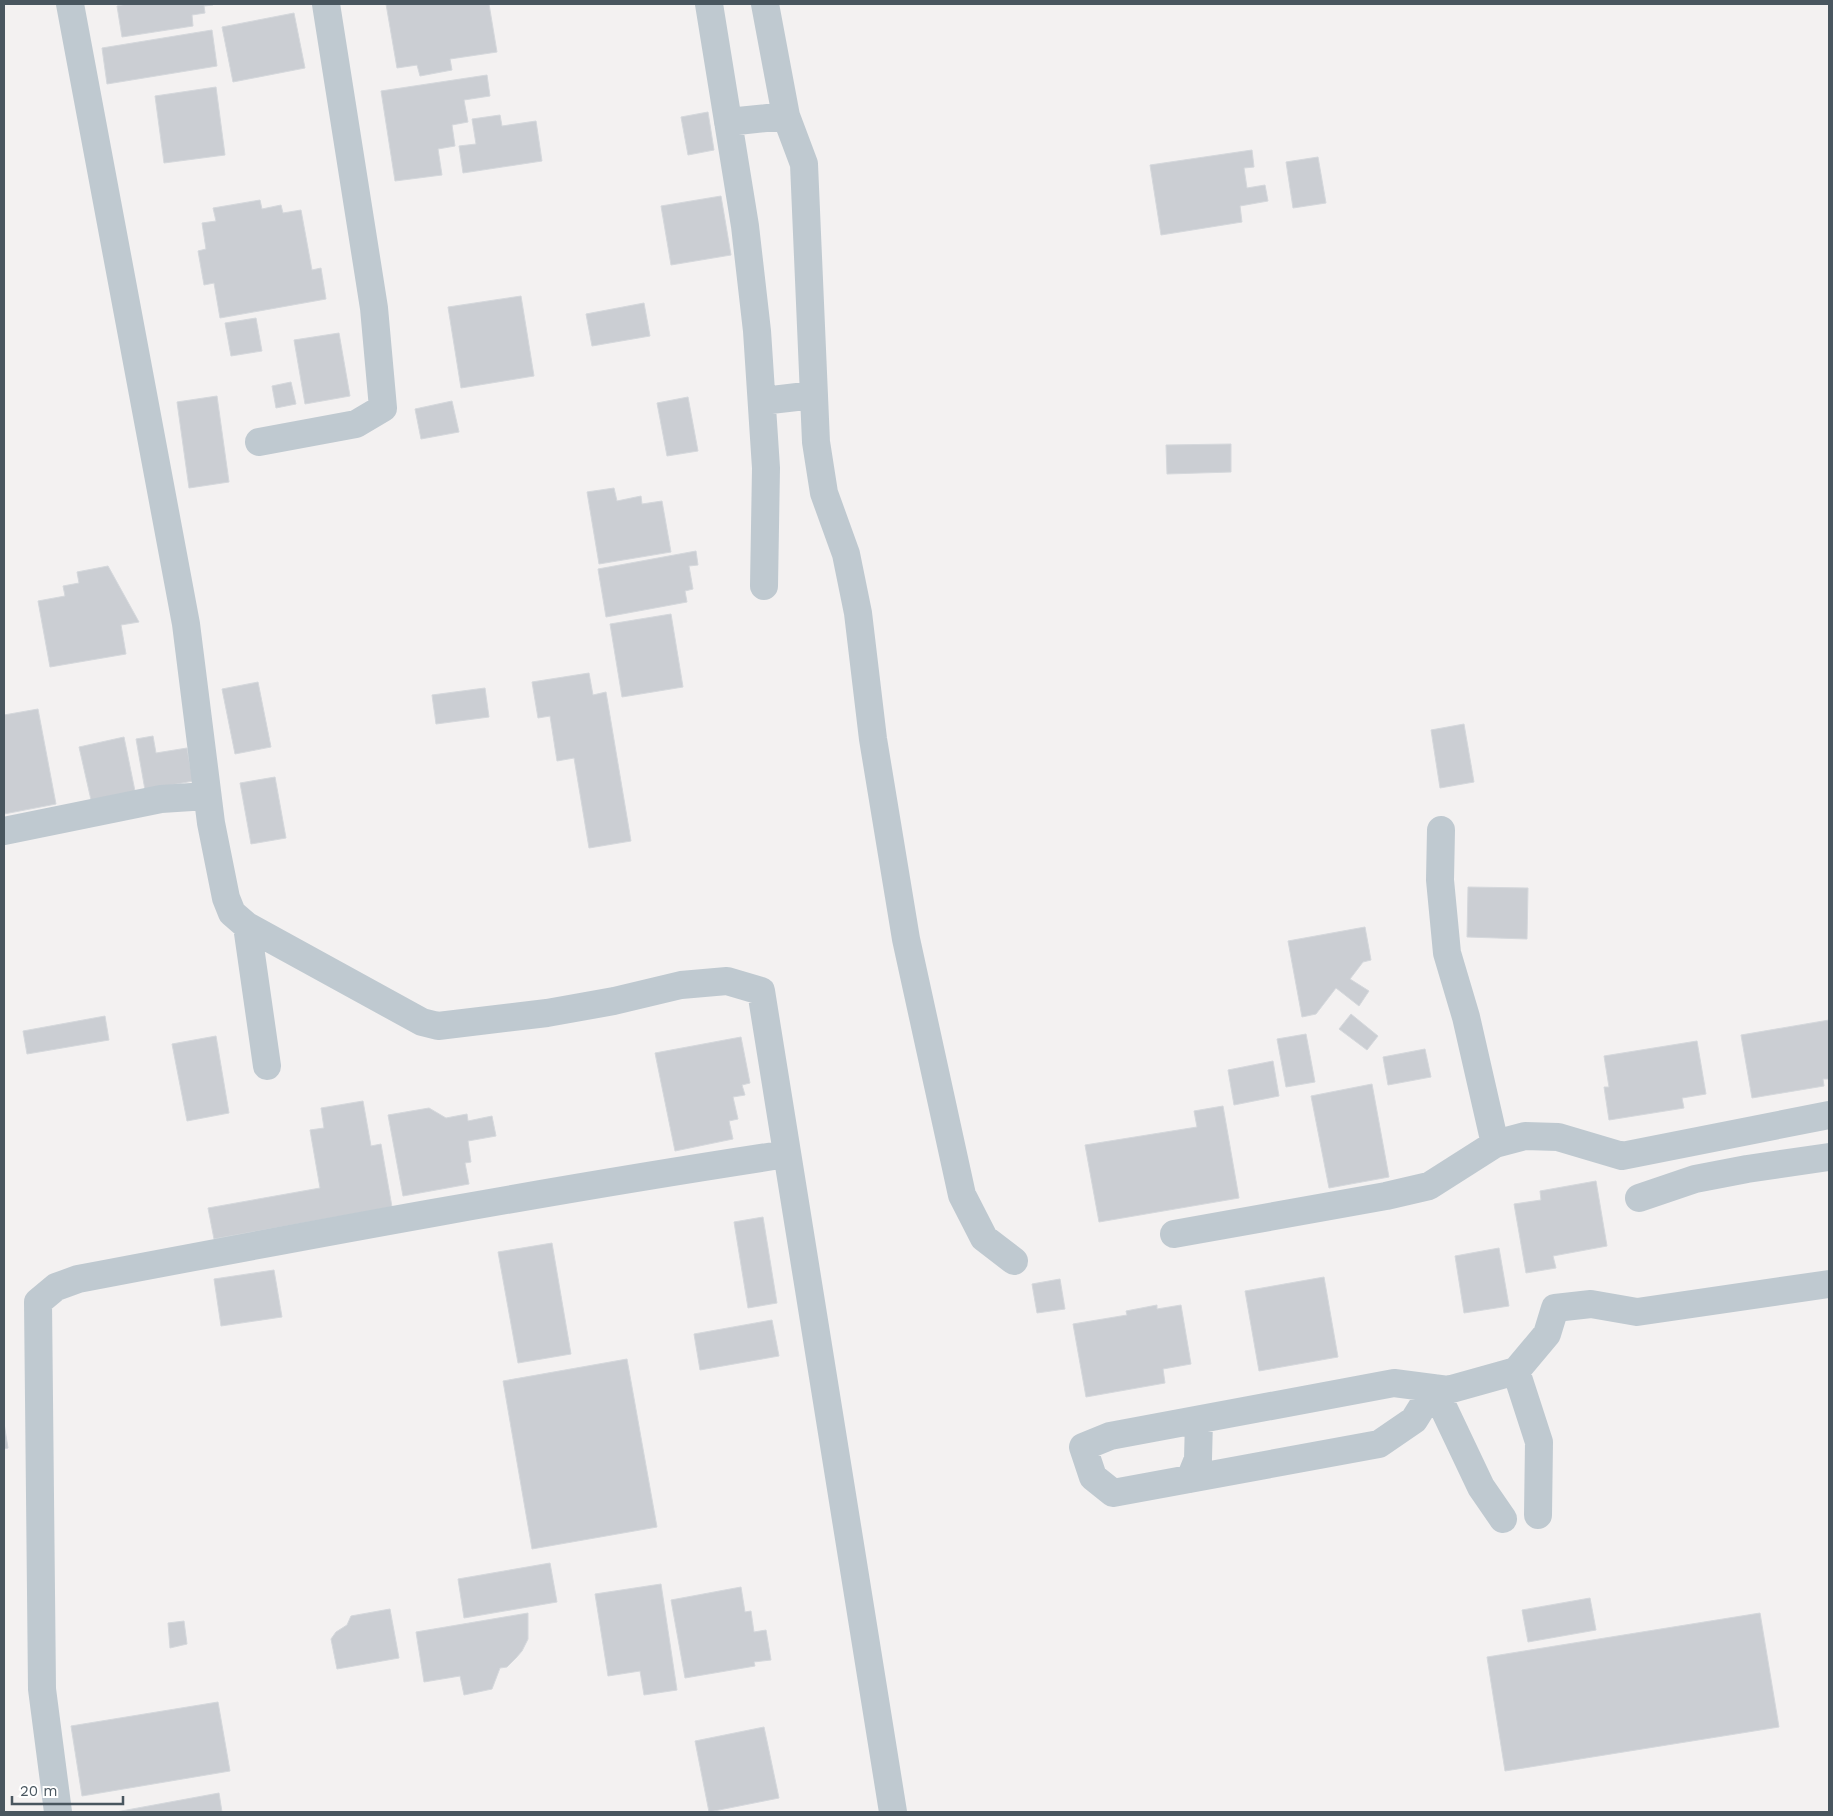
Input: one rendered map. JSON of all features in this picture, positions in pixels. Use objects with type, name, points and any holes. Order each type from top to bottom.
[{"type":"street","points":[[70,4],[186,624],[211,822],[226,898],[232,913],[246,926],[422,1022],[438,1026],[547,1013],[681,985],[727,981],[761,991],[893,1812]]},
{"type":"street","points":[[258,442],[356,424],[383,408],[374,308],[326,4]]},
{"type":"street","points":[[708,4],[745,226],[757,331],[766,468],[764,586]]},
{"type":"street","points":[[765,4],[786,116],[804,164],[816,442],[824,493],[846,554],[855,596],[873,738],[906,939],[962,1195],[984,1238],[1014,1261]]},
{"type":"street","points":[[728,122],[786,116]]},
{"type":"street","points":[[762,402],[814,395]]},
{"type":"street","points":[[4,832],[161,799],[207,796]]},
{"type":"street","points":[[1441,830],[1440,880],[1447,953],[1466,1017],[1495,1144]]},
{"type":"street","points":[[246,926],[267,1066]]},
{"type":"street","points":[[1174,1234],[1386,1196],[1429,1186],[1495,1144],[1525,1136],[1558,1137],[1622,1156],[1829,1114]]},
{"type":"street","points":[[58,1812],[42,1689],[38,1302],[56,1287],[78,1279],[351,1227],[681,1170],[787,1154]]},
{"type":"street","points":[[1639,1198],[1695,1180],[1747,1169],[1829,1157]]},
{"type":"street","points":[[1434,1388],[1414,1420],[1379,1444],[1113,1492],[1093,1478],[1083,1447],[1110,1436],[1394,1383],[1434,1388],[1448,1390],[1516,1371],[1546,1334],[1554,1308],[1591,1304],[1637,1312],[1829,1284]]},
{"type":"street","points":[[1516,1371],[1539,1442],[1538,1515]]},
{"type":"street","points":[[1434,1388],[1481,1487],[1502,1519]]},
{"type":"street","points":[[1190,1479],[1198,1459],[1199,1420]]},
{"type":"building","points":[[127,4],[213,5],[204,6],[205,13],[192,15],[193,26],[122,37],[117,6]]},
{"type":"building","points":[[386,4],[489,4],[497,52],[450,59],[452,70],[420,76],[417,65],[397,68]]},
{"type":"building","points":[[294,13],[305,68],[233,82],[222,27]]},
{"type":"building","points":[[212,30],[217,66],[107,84],[102,48]]},
{"type":"building","points":[[487,75],[490,96],[464,100],[468,122],[452,125],[455,146],[438,149],[442,175],[395,181],[381,91]]},
{"type":"building","points":[[216,87],[225,155],[164,163],[155,96]]},
{"type":"building","points":[[708,112],[714,150],[688,155],[681,117]]},
{"type":"building","points":[[500,115],[502,126],[536,121],[542,161],[463,173],[459,146],[476,144],[472,119]]},
{"type":"building","points":[[1252,150],[1254,167],[1244,168],[1247,188],[1265,185],[1268,201],[1240,206],[1242,222],[1161,235],[1150,165]]},
{"type":"building","points":[[1318,157],[1326,203],[1293,208],[1286,162]]},
{"type":"building","points":[[721,196],[731,255],[671,265],[661,206]]},
{"type":"building","points":[[260,200],[262,209],[281,205],[283,213],[301,210],[312,270],[321,268],[326,299],[220,318],[214,283],[204,285],[198,251],[206,249],[202,223],[216,221],[213,208]]},
{"type":"building","points":[[521,296],[534,376],[461,388],[448,307]]},
{"type":"building","points":[[644,303],[650,336],[592,346],[586,314]]},
{"type":"building","points":[[256,318],[262,351],[231,356],[225,323]]},
{"type":"building","points":[[339,333],[350,396],[305,404],[294,340]]},
{"type":"building","points":[[291,382],[296,404],[276,408],[272,386]]},
{"type":"building","points":[[217,396],[229,482],[189,488],[177,402]]},
{"type":"building","points":[[688,397],[698,451],[667,456],[657,403]]},
{"type":"building","points":[[452,401],[459,432],[421,439],[415,409]]},
{"type":"building","points":[[1231,444],[1231,472],[1167,474],[1166,445]]},
{"type":"building","points":[[614,488],[617,501],[641,496],[642,504],[662,501],[671,552],[599,564],[587,492]]},
{"type":"building","points":[[696,551],[698,565],[689,566],[693,589],[685,591],[687,602],[606,617],[598,569]]},
{"type":"building","points":[[108,566],[139,622],[121,625],[126,654],[50,667],[38,601],[65,596],[63,586],[79,583],[77,572]]},
{"type":"building","points":[[671,614],[683,687],[622,697],[610,624]]},
{"type":"building","points":[[589,673],[593,695],[606,692],[631,841],[589,848],[574,758],[557,761],[550,716],[538,718],[532,682]]},
{"type":"building","points":[[258,682],[271,747],[235,754],[222,689]]},
{"type":"building","points":[[485,688],[489,717],[436,724],[432,695]]},
{"type":"building","points":[[38,709],[56,804],[4,814],[4,715]]},
{"type":"building","points":[[1464,724],[1474,782],[1440,788],[1431,730]]},
{"type":"building","points":[[153,736],[156,753],[187,748],[193,781],[145,790],[136,739]]},
{"type":"building","points":[[124,737],[135,791],[91,800],[79,747]]},
{"type":"building","points":[[275,777],[286,838],[251,844],[240,783]]},
{"type":"building","points":[[1468,887],[1528,888],[1527,939],[1467,937]]},
{"type":"building","points":[[1365,927],[1371,960],[1363,962],[1350,979],[1369,991],[1359,1006],[1336,988],[1316,1014],[1302,1017],[1288,941]]},
{"type":"building","points":[[1351,1014],[1378,1036],[1367,1050],[1339,1029]]},
{"type":"building","points":[[105,1016],[109,1040],[27,1054],[23,1031]]},
{"type":"building","points":[[1829,1020],[1829,1079],[1823,1079],[1824,1086],[1752,1098],[1741,1035]]},
{"type":"building","points":[[1306,1034],[1315,1082],[1286,1087],[1277,1039]]},
{"type":"building","points":[[216,1036],[229,1113],[187,1121],[172,1044]]},
{"type":"building","points":[[741,1037],[750,1083],[742,1085],[745,1095],[733,1097],[738,1119],[729,1121],[733,1139],[675,1151],[655,1053]]},
{"type":"building","points":[[1697,1041],[1706,1094],[1682,1098],[1684,1108],[1609,1120],[1604,1087],[1609,1087],[1604,1056]]},
{"type":"building","points":[[1425,1049],[1431,1077],[1388,1085],[1383,1057]]},
{"type":"building","points":[[1273,1061],[1279,1096],[1234,1105],[1228,1070]]},
{"type":"building","points":[[1372,1084],[1389,1177],[1329,1188],[1311,1096]]},
{"type":"building","points":[[363,1101],[371,1146],[381,1144],[392,1207],[214,1239],[208,1208],[320,1188],[310,1130],[324,1128],[321,1108]]},
{"type":"building","points":[[1223,1106],[1239,1198],[1099,1222],[1085,1145],[1197,1127],[1194,1111]]},
{"type":"building","points":[[429,1108],[446,1118],[467,1114],[468,1121],[492,1116],[496,1136],[468,1141],[471,1162],[465,1163],[469,1184],[403,1196],[388,1115]]},
{"type":"building","points":[[1596,1181],[1607,1246],[1553,1256],[1556,1268],[1526,1273],[1514,1204],[1541,1200],[1540,1191]]},
{"type":"building","points":[[763,1217],[777,1303],[748,1308],[734,1222]]},
{"type":"building","points":[[552,1243],[571,1354],[518,1363],[498,1252]]},
{"type":"building","points":[[1499,1248],[1509,1306],[1464,1313],[1455,1256]]},
{"type":"building","points":[[274,1270],[282,1317],[221,1326],[214,1279]]},
{"type":"building","points":[[1324,1277],[1338,1357],[1259,1371],[1245,1291]]},
{"type":"building","points":[[1060,1279],[1065,1309],[1037,1313],[1032,1284]]},
{"type":"building","points":[[1157,1305],[1157,1309],[1181,1305],[1191,1364],[1163,1369],[1165,1383],[1086,1397],[1073,1324],[1127,1315],[1126,1311]]},
{"type":"building","points":[[772,1320],[779,1356],[700,1370],[694,1334]]},
{"type":"building","points":[[627,1359],[657,1527],[532,1549],[503,1381]]},
{"type":"building","points":[[4,1423],[8,1448],[4,1449]]},
{"type":"building","points":[[550,1563],[557,1602],[464,1618],[458,1579]]},
{"type":"building","points":[[661,1584],[677,1690],[644,1695],[640,1671],[608,1676],[595,1594]]},
{"type":"building","points":[[741,1587],[745,1612],[751,1611],[754,1632],[766,1630],[771,1660],[754,1662],[755,1666],[685,1678],[671,1600]]},
{"type":"building","points":[[1590,1598],[1596,1630],[1528,1642],[1522,1610]]},
{"type":"building","points":[[390,1609],[399,1658],[337,1669],[331,1639],[336,1632],[347,1625],[351,1616]]},
{"type":"building","points":[[528,1613],[528,1639],[516,1658],[507,1667],[500,1668],[492,1689],[464,1695],[460,1676],[424,1682],[416,1632]]},
{"type":"building","points":[[1760,1613],[1779,1727],[1505,1771],[1487,1657]]},
{"type":"building","points":[[184,1621],[187,1644],[170,1648],[168,1623]]},
{"type":"building","points":[[218,1702],[230,1771],[82,1796],[71,1726]]},
{"type":"building","points":[[764,1727],[779,1798],[709,1812],[695,1741]]},
{"type":"building","points":[[219,1793],[222,1812],[116,1812]]}]
